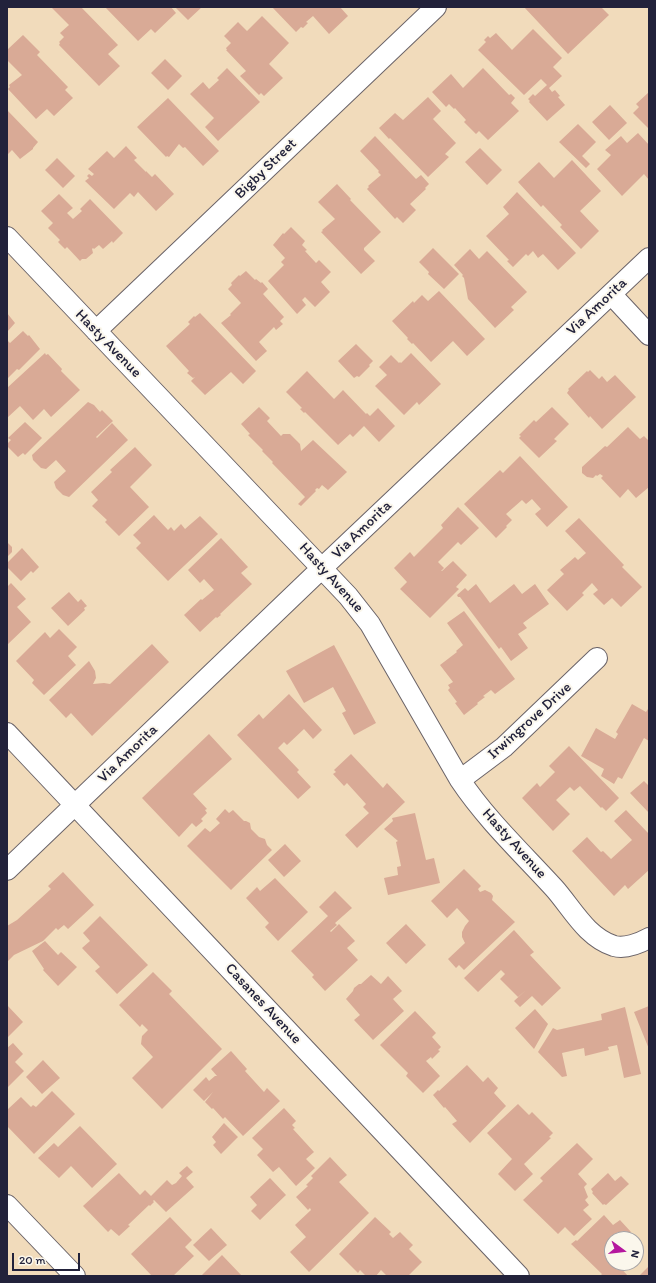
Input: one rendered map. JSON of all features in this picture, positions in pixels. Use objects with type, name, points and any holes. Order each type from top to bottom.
[{"type":"street","name":"Bigby Street","points":[[96,331],[436,7]]},
{"type":"street","name":"Hasty Avenue","points":[[7,237],[348,596],[370,624],[460,780],[484,813],[554,888],[584,925],[599,938],[616,946],[629,946],[649,938]]},
{"type":"street","name":"Via Amorita","points":[[7,870],[322,568],[649,258]]},
{"type":"street","points":[[610,294],[649,335]]},
{"type":"street","name":"Irwingrove Drive","points":[[460,780],[504,747],[597,658]]},
{"type":"street","name":"Casanes Avenue","points":[[7,733],[519,1276]]},
{"type":"street","points":[[7,1205],[75,1276]]},
{"type":"building","points":[[51,7],[81,7],[118,45],[108,54],[120,66],[99,86],[59,45],[59,42],[64,37],[60,33],[69,25]]},
{"type":"building","points":[[105,7],[171,7],[176,13],[155,33],[151,29],[138,41]]},
{"type":"building","points":[[175,7],[202,7],[188,20]]},
{"type":"building","points":[[272,7],[340,7],[348,16],[329,34],[313,16],[306,22],[308,23],[303,28],[301,27],[296,32]]},
{"type":"building","points":[[524,7],[601,7],[609,15],[568,54]]},
{"type":"building","points":[[262,16],[289,43],[269,64],[283,78],[264,96],[261,93],[259,95],[240,76],[246,71],[226,50],[231,43],[224,36],[238,22],[247,31]]},
{"type":"building","points":[[533,29],[562,58],[553,67],[562,76],[549,88],[552,92],[555,90],[560,96],[558,97],[565,105],[547,121],[529,102],[530,101],[528,99],[533,94],[535,96],[547,85],[541,79],[524,95],[478,50],[486,42],[484,40],[488,36],[490,38],[496,33],[512,50]]},
{"type":"building","points":[[23,35],[40,52],[37,55],[68,87],[65,90],[73,98],[54,116],[47,109],[36,119],[8,89],[10,87],[9,85],[22,75],[7,60],[7,50]]},
{"type":"building","points":[[165,59],[182,76],[168,90],[151,73]]},
{"type":"building","points":[[227,68],[260,102],[218,141],[205,127],[214,118],[190,94],[203,82],[209,89],[219,80],[217,78]]},
{"type":"building","points":[[483,68],[509,95],[511,94],[515,98],[511,103],[519,111],[488,140],[479,131],[476,134],[464,122],[466,120],[455,108],[454,109],[449,104],[446,107],[432,92],[451,74],[463,88]]},
{"type":"building","points":[[649,92],[649,129],[633,113],[639,107],[636,104]]},
{"type":"building","points":[[428,97],[441,111],[433,119],[456,143],[445,154],[449,157],[428,177],[379,128],[395,113],[403,120]]},
{"type":"building","points":[[168,98],[219,151],[203,166],[185,147],[183,148],[179,144],[169,157],[166,157],[137,127]]},
{"type":"building","points":[[610,105],[627,123],[609,140],[592,122]]},
{"type":"building","points":[[7,110],[38,142],[33,149],[20,159],[12,150],[7,155]]},
{"type":"building","points":[[578,124],[596,142],[582,156],[590,164],[586,168],[559,142]]},
{"type":"building","points":[[638,133],[649,145],[649,180],[644,174],[622,196],[597,169],[611,155],[605,150],[621,136],[627,143]]},
{"type":"building","points":[[375,136],[416,179],[421,175],[429,184],[425,188],[426,189],[410,204],[416,210],[403,223],[397,217],[395,219],[367,189],[369,187],[368,186],[381,175],[360,151]]},
{"type":"building","points":[[126,146],[137,158],[134,160],[146,172],[152,177],[155,174],[174,194],[156,211],[138,192],[134,197],[130,193],[114,209],[85,181],[89,178],[87,176],[89,174],[92,176],[94,174],[88,169],[107,151],[114,158]]},
{"type":"building","points":[[480,148],[502,170],[487,185],[465,162]]},
{"type":"building","points":[[57,158],[75,176],[63,188],[45,170]]},
{"type":"building","points":[[572,160],[601,191],[580,211],[599,231],[581,249],[560,227],[562,225],[543,205],[541,207],[518,182],[539,162],[554,178]]},
{"type":"building","points":[[337,184],[351,199],[350,200],[381,232],[364,248],[364,250],[375,261],[361,274],[321,232],[335,219],[318,202]]},
{"type":"building","points":[[517,192],[576,253],[558,270],[543,254],[538,258],[533,251],[528,256],[526,254],[513,267],[507,261],[509,260],[486,236],[509,214],[503,207]]},
{"type":"building","points":[[59,194],[73,208],[67,213],[73,219],[82,211],[80,209],[90,199],[123,233],[113,243],[112,241],[103,249],[99,245],[94,249],[93,248],[93,253],[86,259],[82,259],[80,261],[67,247],[65,249],[58,242],[60,240],[48,228],[53,223],[41,211]]},
{"type":"building","points":[[291,227],[305,241],[302,245],[307,250],[305,251],[316,263],[319,260],[331,272],[321,282],[330,292],[315,307],[305,297],[302,300],[306,305],[297,314],[268,281],[284,265],[281,262],[285,258],[273,245],[283,233],[284,234]]},
{"type":"building","points":[[433,248],[459,274],[444,289],[428,274],[429,272],[419,262]]},
{"type":"building","points":[[470,249],[479,259],[487,251],[527,292],[511,307],[514,310],[495,328],[468,299],[463,275],[454,265]]},
{"type":"building","points":[[246,271],[255,280],[256,279],[261,283],[262,282],[268,289],[263,294],[284,317],[280,321],[283,324],[276,330],[274,327],[259,342],[267,351],[256,361],[221,323],[231,315],[230,314],[241,303],[228,289],[232,285],[231,283],[239,275],[240,276]]},
{"type":"building","points":[[439,291],[485,339],[467,356],[453,341],[431,362],[413,343],[412,344],[407,339],[408,338],[392,321],[413,301],[414,303],[422,295],[428,301]]},
{"type":"building","points":[[7,313],[15,323],[7,332]]},
{"type":"building","points":[[200,313],[256,371],[243,384],[231,372],[205,395],[191,381],[195,377],[193,378],[187,373],[189,371],[166,346],[190,324],[188,322],[194,316],[195,317]]},
{"type":"building","points":[[23,331],[28,336],[29,335],[40,349],[19,370],[17,369],[7,379],[7,340],[10,343]]},
{"type":"building","points":[[356,344],[373,361],[359,377],[357,376],[354,378],[338,361]]},
{"type":"building","points":[[45,353],[46,355],[48,354],[62,369],[61,371],[80,390],[51,417],[44,409],[33,420],[20,406],[7,418],[7,388]]},
{"type":"building","points":[[411,353],[441,384],[419,405],[417,402],[404,415],[375,386],[387,375],[379,367],[391,355],[399,363],[401,363]]},
{"type":"building","points":[[590,370],[599,379],[602,376],[607,382],[615,375],[636,397],[602,429],[590,416],[589,418],[567,393],[569,390],[568,389],[587,371],[588,372]]},
{"type":"building","points":[[307,371],[334,399],[343,390],[366,414],[367,413],[370,416],[378,408],[395,426],[379,442],[364,426],[353,437],[350,434],[338,445],[305,412],[304,413],[300,409],[302,408],[286,392]]},
{"type":"building","points":[[88,402],[94,405],[100,412],[102,410],[113,421],[96,437],[97,438],[112,423],[128,440],[69,497],[63,495],[56,488],[54,482],[66,471],[56,460],[46,469],[41,468],[33,460],[32,455]]},
{"type":"building","points":[[259,407],[270,418],[267,421],[281,436],[283,434],[290,434],[300,444],[301,451],[313,440],[347,472],[328,490],[322,485],[319,489],[317,488],[315,490],[316,491],[301,506],[298,504],[305,497],[272,463],[273,462],[248,435],[250,434],[241,424]]},
{"type":"building","points":[[552,407],[569,424],[554,439],[557,441],[539,458],[519,438],[521,436],[519,435],[534,420],[536,422]]},
{"type":"building","points":[[25,422],[42,438],[25,455],[23,453],[18,457],[7,446],[11,440],[8,438]]},
{"type":"building","points":[[628,427],[640,439],[644,436],[649,441],[649,487],[636,498],[628,489],[620,498],[601,478],[603,476],[600,474],[593,478],[587,477],[582,473],[582,467],[605,446],[607,447]]},
{"type":"building","points":[[135,447],[152,465],[130,487],[149,507],[119,536],[105,522],[107,520],[92,506],[98,500],[91,492],[112,472],[110,470]]},
{"type":"building","points":[[520,456],[568,507],[547,527],[535,514],[541,509],[532,499],[526,504],[522,500],[506,514],[512,520],[496,538],[464,504],[500,470],[503,473]]},
{"type":"building","points":[[458,507],[479,528],[461,545],[458,542],[438,562],[444,568],[442,571],[453,561],[467,575],[456,587],[459,589],[430,618],[400,589],[407,582],[394,568],[410,552],[414,557],[443,528],[441,525]]},
{"type":"building","points":[[154,515],[168,530],[171,527],[174,531],[181,524],[185,529],[200,516],[218,534],[168,581],[136,548],[141,543],[133,535]]},
{"type":"building","points":[[579,518],[624,565],[622,567],[642,587],[621,607],[612,598],[604,605],[593,594],[598,590],[592,583],[582,593],[584,595],[567,611],[547,590],[564,574],[560,570],[575,557],[578,560],[586,553],[565,531]]},
{"type":"building","points":[[221,538],[248,567],[241,573],[252,584],[220,614],[221,615],[217,618],[216,617],[200,632],[184,615],[201,599],[202,600],[214,590],[204,579],[200,583],[188,570]]},
{"type":"building","points":[[7,542],[12,547],[12,552],[7,557]]},
{"type":"building","points":[[22,548],[39,567],[33,573],[31,571],[21,581],[7,567],[7,563]]},
{"type":"building","points":[[11,583],[26,599],[17,607],[31,622],[7,645],[7,587]]},
{"type":"building","points":[[476,584],[490,603],[514,584],[522,594],[535,584],[549,604],[523,623],[527,628],[518,634],[528,648],[511,661],[501,647],[499,649],[457,595],[465,588],[468,591]]},
{"type":"building","points":[[69,592],[78,602],[81,599],[87,606],[84,608],[85,610],[68,626],[51,608]]},
{"type":"building","points":[[464,611],[515,679],[495,694],[491,690],[483,696],[485,697],[477,703],[478,704],[464,715],[448,690],[450,688],[448,685],[453,682],[440,665],[457,652],[456,651],[463,645],[447,623]]},
{"type":"building","points":[[59,629],[77,647],[68,656],[76,665],[44,695],[32,683],[34,680],[16,661],[45,632],[50,638]]},
{"type":"building","points":[[152,644],[169,662],[92,736],[71,713],[66,718],[49,700],[89,661],[95,671],[96,678],[93,684],[110,684]]},
{"type":"building","points":[[334,645],[376,723],[354,735],[342,713],[346,711],[333,687],[304,703],[286,671]]},
{"type":"building","points":[[289,694],[322,730],[313,739],[304,729],[287,745],[284,742],[278,748],[299,770],[297,772],[311,787],[298,799],[237,735],[259,714],[263,719]]},
{"type":"building","points":[[632,704],[646,712],[648,709],[649,710],[649,741],[644,738],[622,779],[618,777],[614,784],[601,776],[604,769],[581,756],[596,728],[615,739],[618,734],[616,732]]},
{"type":"building","points":[[209,734],[232,759],[193,794],[207,809],[205,810],[207,813],[201,819],[203,821],[196,827],[192,823],[179,837],[142,798]]},
{"type":"building","points":[[569,746],[619,798],[606,811],[602,807],[601,808],[580,786],[574,791],[570,787],[556,800],[570,814],[553,831],[522,798],[537,783],[540,787],[555,772],[549,766]]},
{"type":"building","points":[[351,754],[383,788],[387,783],[405,802],[357,848],[345,835],[369,813],[363,807],[366,804],[347,783],[344,786],[333,774],[336,772],[334,770]]},
{"type":"building","points":[[644,781],[649,786],[649,813],[630,793]]},
{"type":"building","points":[[225,809],[229,813],[233,810],[244,821],[250,823],[251,829],[259,837],[265,839],[267,845],[272,850],[231,890],[187,846],[205,828],[210,832],[220,823],[216,819]]},
{"type":"building","points":[[626,810],[649,834],[649,870],[628,889],[625,885],[614,896],[572,851],[587,837],[601,852],[603,851],[611,859],[632,840],[614,821]]},
{"type":"building","points":[[415,813],[426,860],[434,858],[440,883],[388,895],[384,878],[398,875],[397,867],[401,866],[396,842],[398,841],[384,829],[393,821],[392,818]]},
{"type":"building","points":[[285,844],[301,861],[284,877],[268,860]]},
{"type":"building","points":[[464,869],[481,886],[478,889],[480,892],[485,890],[491,893],[493,896],[492,900],[515,922],[464,970],[459,965],[456,968],[448,959],[465,943],[462,937],[462,932],[469,921],[457,908],[447,918],[431,901]]},
{"type":"building","points":[[63,872],[94,905],[68,929],[64,925],[58,930],[56,928],[43,941],[14,955],[7,962],[7,926],[17,920],[51,889],[48,886]]},
{"type":"building","points":[[275,878],[308,912],[278,941],[265,927],[269,923],[246,898],[257,887],[260,891]]},
{"type":"building","points":[[335,891],[352,908],[335,923],[337,925],[330,931],[331,932],[339,924],[355,941],[347,948],[358,960],[325,991],[312,977],[314,975],[291,951],[328,916],[319,907]]},
{"type":"building","points":[[100,916],[148,965],[117,994],[95,971],[100,967],[82,948],[90,941],[83,933]]},
{"type":"building","points":[[406,924],[426,945],[406,964],[386,943]]},
{"type":"building","points":[[514,930],[534,952],[530,955],[561,988],[542,1006],[532,996],[520,1007],[514,1001],[526,990],[518,997],[500,979],[505,974],[501,970],[478,992],[464,978]]},
{"type":"building","points":[[45,941],[58,955],[61,952],[77,967],[58,986],[43,970],[44,969],[32,951]]},
{"type":"building","points":[[153,972],[172,991],[169,994],[222,1049],[162,1109],[132,1078],[153,1057],[141,1044],[142,1036],[148,1030],[142,1024],[140,1027],[119,1005]]},
{"type":"building","points":[[371,975],[381,984],[388,976],[402,991],[393,999],[404,1011],[373,1040],[354,1020],[360,1015],[346,999],[354,988]]},
{"type":"building","points":[[7,1005],[23,1022],[7,1038]]},
{"type":"building","points":[[649,1006],[649,1049],[634,1012]]},
{"type":"building","points":[[625,1007],[641,1074],[624,1078],[617,1045],[608,1047],[609,1050],[585,1056],[584,1048],[562,1053],[567,1076],[562,1077],[538,1052],[553,1028],[557,1030],[602,1020],[601,1014]]},
{"type":"building","points":[[535,1009],[548,1024],[534,1049],[515,1028]]},
{"type":"building","points":[[415,1011],[436,1033],[432,1037],[441,1047],[438,1050],[440,1051],[432,1059],[431,1057],[426,1061],[440,1076],[423,1093],[406,1076],[408,1073],[380,1045]]},
{"type":"building","points":[[13,1043],[23,1054],[15,1062],[24,1071],[7,1088],[7,1048]]},
{"type":"building","points":[[231,1051],[247,1069],[245,1071],[264,1092],[267,1088],[280,1101],[243,1136],[225,1117],[223,1119],[205,1102],[213,1092],[204,1101],[193,1090],[206,1077],[209,1081],[217,1076],[211,1069]]},
{"type":"building","points":[[43,1060],[60,1078],[42,1094],[26,1077]]},
{"type":"building","points":[[467,1065],[483,1082],[488,1077],[498,1088],[494,1093],[506,1106],[470,1143],[452,1124],[457,1121],[433,1095]]},
{"type":"building","points":[[52,1091],[75,1114],[34,1154],[7,1126],[7,1110],[21,1097],[31,1107],[33,1105],[36,1107]]},
{"type":"building","points":[[518,1104],[529,1115],[532,1112],[553,1133],[549,1137],[551,1138],[524,1164],[533,1174],[515,1191],[498,1174],[512,1159],[487,1133]]},
{"type":"building","points":[[284,1108],[296,1121],[292,1125],[295,1128],[293,1129],[314,1152],[306,1159],[315,1168],[296,1186],[279,1167],[273,1172],[257,1155],[263,1149],[252,1138]]},
{"type":"building","points":[[224,1123],[238,1137],[221,1154],[213,1145],[216,1142],[212,1137]]},
{"type":"building","points":[[80,1126],[117,1164],[92,1188],[71,1166],[59,1178],[38,1158],[54,1143],[58,1147]]},
{"type":"building","points":[[577,1143],[593,1159],[578,1174],[587,1184],[584,1187],[588,1197],[585,1200],[589,1205],[583,1210],[592,1219],[574,1236],[565,1227],[558,1234],[523,1200],[543,1181],[540,1178]]},
{"type":"building","points":[[330,1157],[347,1175],[339,1182],[369,1213],[309,1272],[290,1252],[306,1237],[295,1225],[311,1210],[310,1208],[308,1210],[296,1197],[308,1186],[306,1185],[313,1178],[311,1176]]},
{"type":"building","points":[[187,1166],[193,1172],[186,1178],[194,1187],[166,1212],[154,1200],[154,1202],[128,1225],[130,1226],[119,1236],[111,1229],[108,1232],[83,1206],[119,1173],[140,1195],[145,1190],[151,1196],[167,1180],[172,1185],[176,1183],[182,1176],[179,1173]]},
{"type":"building","points":[[608,1173],[615,1181],[621,1176],[629,1184],[606,1205],[603,1205],[592,1193],[593,1192],[591,1189]]},
{"type":"building","points":[[270,1178],[286,1195],[260,1220],[251,1211],[257,1205],[250,1197]]},
{"type":"building","points":[[604,1215],[613,1225],[620,1220],[630,1231],[604,1231],[604,1271],[623,1271],[628,1276],[600,1276],[602,1274],[571,1244],[576,1240],[577,1241]]},
{"type":"building","points":[[170,1217],[192,1240],[185,1247],[194,1256],[173,1276],[152,1276],[131,1254]]},
{"type":"building","points":[[375,1217],[391,1232],[389,1234],[393,1238],[400,1232],[413,1245],[409,1249],[422,1262],[408,1276],[387,1276],[381,1270],[376,1276],[366,1276],[360,1270],[358,1273],[339,1254]]},
{"type":"building","points":[[211,1228],[227,1245],[209,1261],[193,1245]]},
{"type":"building","points":[[222,1255],[242,1276],[201,1276]]},
{"type":"building","points":[[649,1266],[649,1276],[639,1276]]}]
